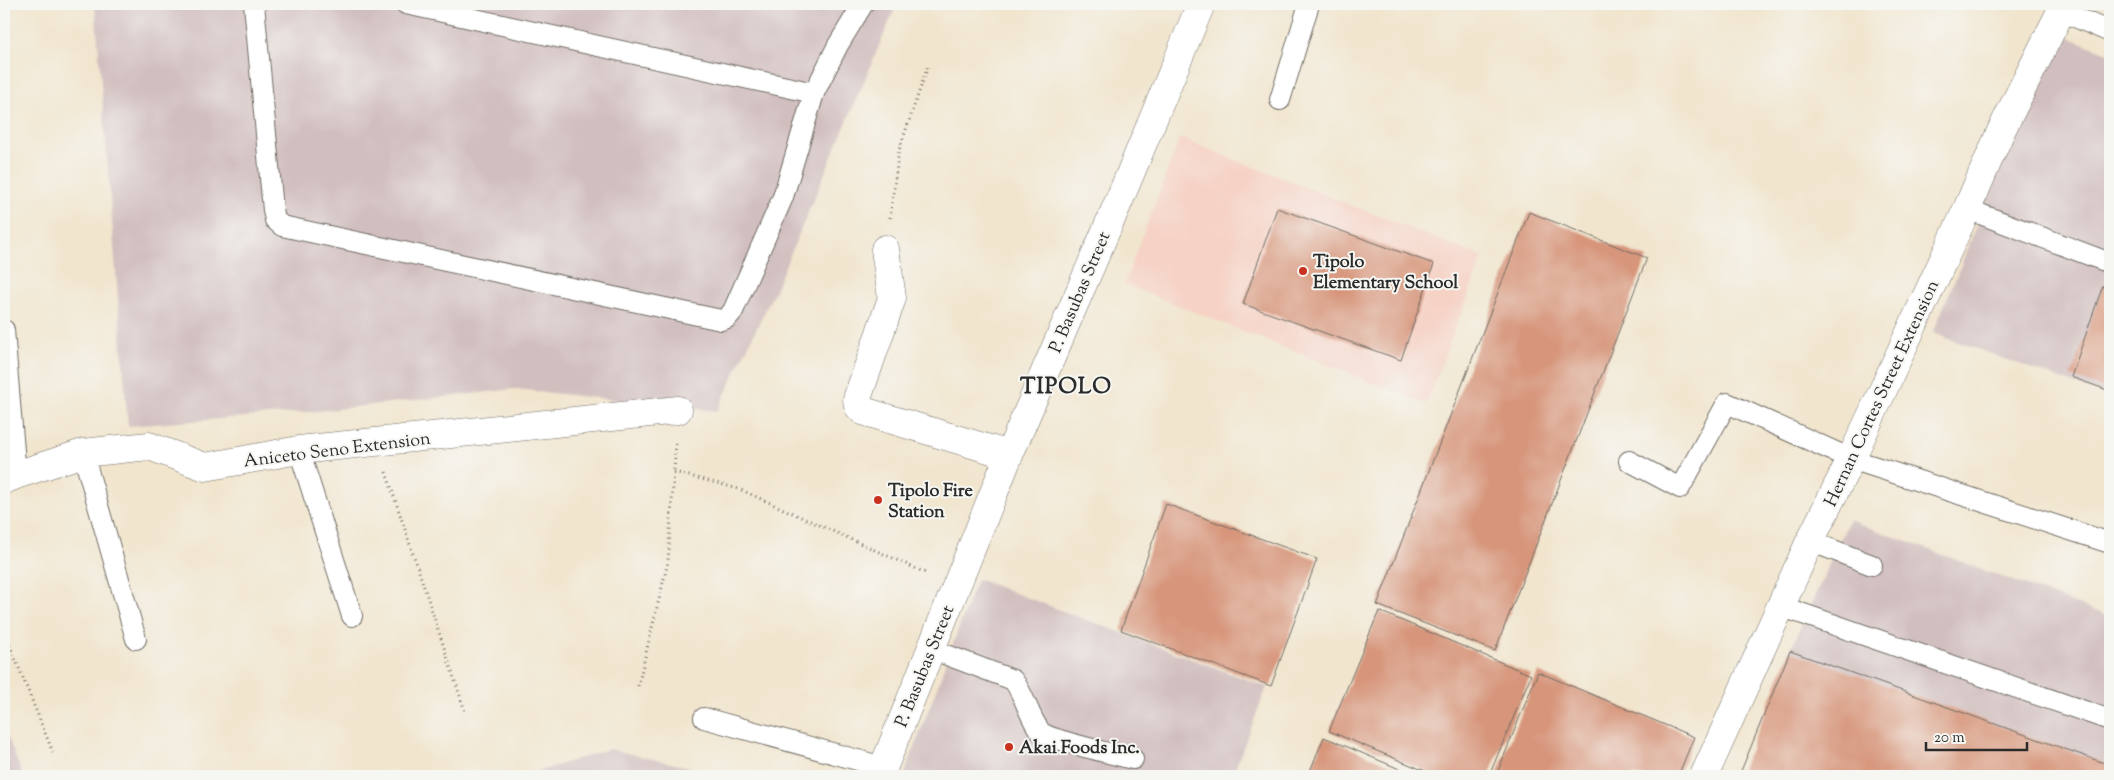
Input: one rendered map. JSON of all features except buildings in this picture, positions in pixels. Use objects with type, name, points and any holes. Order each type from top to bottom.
[{"type":"street","name":"P. Basubas Street","points":[[882,772],[1008,455],[1121,196],[1200,4]]},
{"type":"street","name":"Hernan Cortes Street Extension","points":[[1704,776],[1810,541],[1851,459],[1967,209],[2058,6]]},
{"type":"street","points":[[885,250],[892,298],[857,399],[858,406],[863,411],[1008,455]]},
{"type":"street","name":"Aniceto Seno Extension","points":[[10,478],[83,453],[149,446],[205,468],[299,450],[678,410]]},
{"type":"lane","points":[[254,4],[273,210],[275,220],[282,226],[721,320],[733,311],[783,197],[814,93],[838,45],[863,4]]},
{"type":"lane","points":[[406,4],[814,93]]},
{"type":"lane","points":[[1280,100],[1310,4]]},
{"type":"lane","points":[[2058,6],[2110,32]]},
{"type":"lane","points":[[1967,209],[2110,263]]},
{"type":"lane","points":[[4,330],[10,478]]},
{"type":"lane","points":[[1629,460],[1680,488],[1726,403],[1851,459],[2110,543]]},
{"type":"lane","points":[[299,450],[352,616]]},
{"type":"lane","points":[[83,453],[136,639]]},
{"type":"lane","points":[[1810,541],[1872,565]]},
{"type":"lane","points":[[1780,606],[2110,720]]},
{"type":"lane","points":[[931,649],[1013,680],[1019,687],[1034,720],[1045,735],[1132,759]]},
{"type":"lane","points":[[704,718],[882,772]]},
{"type":"path","points":[[885,250],[899,150],[928,66]]},
{"type":"path","points":[[638,686],[668,562],[678,410]]},
{"type":"path","points":[[376,443],[466,714]]},
{"type":"path","points":[[674,472],[739,489],[956,587]]},
{"type":"path","points":[[4,631],[54,755]]},
{"type":"shaded area","points":[[95,4],[897,4],[775,290],[717,411],[515,389],[309,412],[128,426]]},
{"type":"shaded area","points":[[2053,31],[2110,54],[2110,397],[1933,333],[2001,167]]},
{"type":"shaded area","name":"Tipolo Elementary School","points":[[1180,138],[1483,257],[1426,404],[1124,284]]},
{"type":"shaded area","points":[[1849,520],[2110,617],[2110,765],[1790,651]]},
{"type":"shaded area","points":[[977,579],[1267,687],[1232,776],[904,776]]},
{"type":"shaded area","points":[[4,728],[23,776],[4,776]]},
{"type":"shaded area","points":[[609,749],[727,776],[524,776]]},
{"type":"place","name":"Tipolo Elementary School","points":[[1303,271]]},
{"type":"place","name":"Tipolo Fire Station","points":[[878,500]]},
{"type":"place","name":"Akai Foods Inc.","points":[[1009,747]]},
{"type":"district","name":"TIPOLO","points":[[1066,385]]}]
